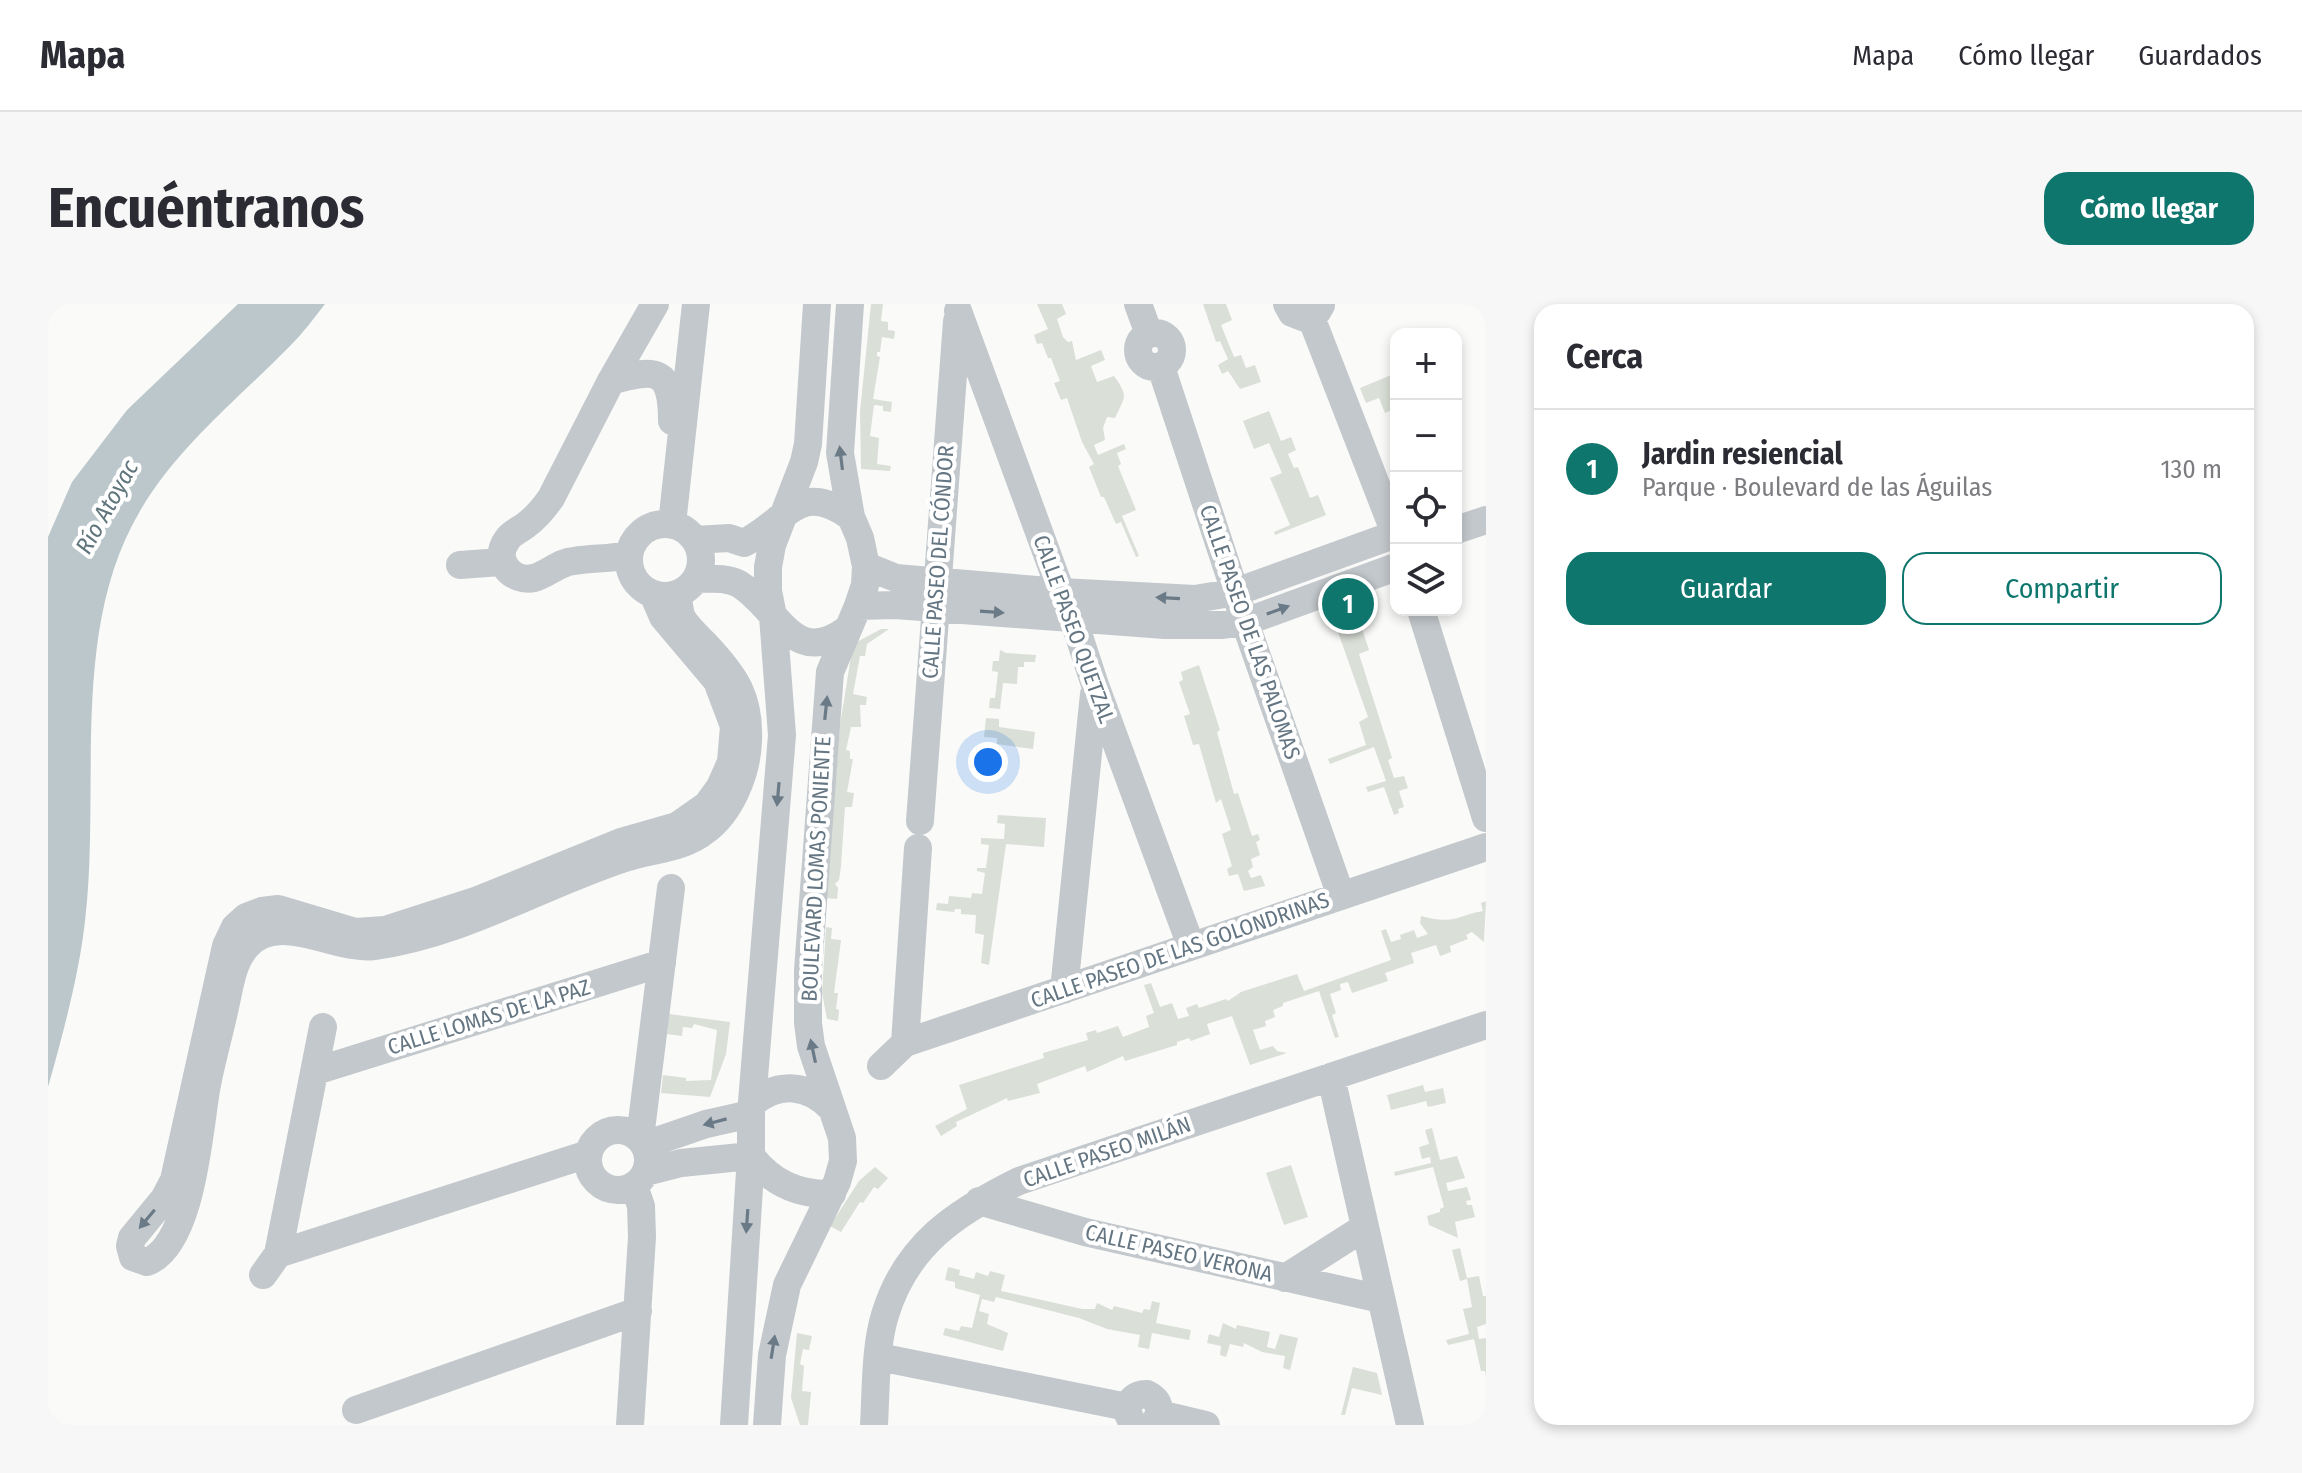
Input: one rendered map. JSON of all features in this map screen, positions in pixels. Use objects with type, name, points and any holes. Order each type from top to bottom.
[{"type":"street","points":[[629,555],[602,561],[572,561],[533,578],[520,577],[508,571],[501,562],[507,540],[539,514],[551,498],[655,304]]},
{"type":"street","points":[[672,524],[696,304]]},
{"type":"street","name":"BOULEVARD LOMAS PONIENTE","points":[[734,1425],[752,1109],[782,735],[768,567],[772,545],[808,444],[817,304]]},
{"type":"street","name":"BOULEVARD LOMAS PONIENTE","points":[[769,1422],[772,1355],[787,1285],[832,1194],[840,1175],[844,1150],[811,1046],[808,970],[830,672],[865,585],[866,566],[860,538],[851,517],[840,436],[850,304]]},
{"type":"street","name":"CALLE PASEO DE LAS PALOMAS","points":[[1138,304],[1149,334],[1139,343],[1139,356],[1148,366],[1161,367],[1245,622],[1341,896]]},
{"type":"street","name":"CALLE PASEO QUETZAL","points":[[958,308],[1191,946]]},
{"type":"street","name":"CALLE PASEO DEL CÓNDOR","points":[[905,1043],[958,308]]},
{"type":"street","points":[[1307,308],[1390,520]]},
{"type":"street","points":[[611,381],[651,373],[668,386],[672,396],[672,457],[676,482]]},
{"type":"street","points":[[695,540],[729,538],[744,543],[759,535],[782,515],[804,503],[817,501],[835,506],[851,517]]},
{"type":"street","points":[[1462,528],[1486,520]]},
{"type":"street","points":[[675,589],[701,556],[695,540],[683,527],[672,524],[649,527],[632,544],[629,567],[634,579],[675,589],[723,578],[738,583],[754,595],[793,636],[821,643],[833,639],[852,618],[936,595],[1061,592],[1195,599],[1236,592],[1390,537]]},
{"type":"street","points":[[460,565],[501,562]]},
{"type":"street","points":[[866,566],[936,595],[1073,618],[1165,625],[1245,622],[1390,569]]},
{"type":"street","points":[[266,921],[234,969],[184,1209],[162,1251],[153,1259],[140,1261],[133,1257],[130,1246],[140,1225],[164,1199],[174,1180],[226,946],[235,927],[246,917],[266,921],[283,930],[342,944],[373,946],[480,908],[623,850],[689,841],[717,821],[732,798],[744,768],[748,742],[745,703],[741,688],[724,676],[681,616],[675,589]]},
{"type":"street","points":[[1423,616],[1486,818]]},
{"type":"street","points":[[1064,990],[1095,685]]},
{"type":"street","name":"CALLE PASEO DE LAS GOLONDRINAS","points":[[881,1066],[905,1043],[1486,847]]},
{"type":"street","points":[[630,1425],[642,1237],[641,1160],[671,888]]},
{"type":"street","name":"CALLE LOMAS DE LA PAZ","points":[[316,1071],[662,963]]},
{"type":"street","name":"CALLE PASEO MILÁN","points":[[874,1425],[884,1317],[901,1276],[916,1253],[948,1222],[979,1201],[1019,1181],[1486,1025]]},
{"type":"street","points":[[323,1027],[316,1071],[271,1264],[588,1154]]},
{"type":"street","points":[[1331,1077],[1410,1425]]},
{"type":"street","points":[[641,1160],[629,1131],[616,1129],[604,1133],[594,1142],[588,1154],[588,1163],[597,1181],[614,1189],[641,1160],[706,1124],[752,1109],[773,1090],[799,1088],[823,1100],[832,1109]]},
{"type":"street","points":[[641,1160],[681,1163],[751,1156],[769,1176],[792,1189],[832,1194]]},
{"type":"street","name":"CALLE PASEO VERONA","points":[[979,1201],[1085,1232],[1381,1299]]},
{"type":"street","points":[[1285,1278],[1365,1227]]},
{"type":"street","points":[[356,1410],[638,1311]]},
{"type":"street","points":[[879,1357],[1144,1418],[1206,1425]]},
{"type":"shaded area","points":[[871,304],[883,304],[881,321],[888,322],[888,330],[895,331],[894,339],[882,337],[880,352],[877,352],[880,357],[873,399],[892,402],[891,412],[883,411],[883,406],[874,405],[870,436],[879,438],[877,464],[891,466],[890,471],[861,469],[860,412]]},
{"type":"shaded area","points":[[1037,304],[1062,304],[1066,314],[1057,319],[1063,337],[1068,342],[1072,341],[1076,360],[1101,350],[1105,360],[1091,366],[1097,382],[1114,376],[1122,388],[1124,397],[1115,418],[1107,417],[1103,428],[1105,440],[1094,445],[1098,455],[1124,444],[1126,449],[1117,453],[1121,464],[1118,466],[1136,510],[1122,516],[1139,556],[1136,557],[1121,522],[1116,524],[1104,497],[1101,497],[1089,467],[1094,464],[1082,442],[1067,398],[1061,400],[1054,383],[1060,381],[1051,358],[1048,358],[1042,343],[1037,344],[1034,335],[1048,329]]},
{"type":"shaded area","points":[[1203,304],[1226,304],[1232,320],[1221,325],[1234,357],[1241,355],[1246,368],[1255,365],[1261,382],[1240,389],[1228,371],[1222,374],[1218,365],[1228,359],[1220,341],[1216,342]]},
{"type":"shaded area","points":[[1390,376],[1390,411],[1385,413],[1379,398],[1366,403],[1360,388]]},
{"type":"shaded area","points":[[1269,411],[1281,441],[1291,437],[1296,450],[1288,454],[1294,468],[1298,467],[1310,498],[1318,495],[1326,515],[1275,535],[1274,532],[1290,525],[1270,478],[1282,473],[1269,443],[1254,449],[1243,421]]},
{"type":"shaded area","points":[[1367,586],[1373,602],[1347,611],[1350,619],[1363,615],[1367,627],[1362,629],[1369,650],[1359,654],[1392,758],[1388,760],[1394,778],[1404,776],[1408,788],[1399,791],[1404,807],[1394,815],[1384,787],[1368,792],[1366,787],[1386,781],[1374,747],[1330,764],[1328,759],[1366,745],[1359,722],[1368,717],[1327,601]]},
{"type":"shaded area","points":[[881,629],[889,629],[867,644],[865,656],[860,656],[853,694],[867,697],[866,705],[860,705],[861,727],[851,727],[846,750],[850,751],[850,759],[853,759],[847,792],[854,793],[852,807],[845,807],[841,866],[839,880],[835,884],[838,888],[837,899],[826,898],[840,725],[853,644]]},
{"type":"shaded area","points":[[1000,650],[1036,655],[1035,662],[1024,662],[1024,667],[1018,667],[1017,684],[1003,683],[1000,709],[989,708],[990,698],[995,698],[998,672],[992,671],[993,661],[999,661]]},
{"type":"shaded area","points":[[1199,665],[1220,730],[1217,732],[1234,794],[1238,793],[1252,836],[1258,834],[1260,840],[1256,842],[1260,855],[1251,859],[1253,867],[1248,871],[1251,878],[1261,875],[1265,886],[1244,891],[1238,874],[1229,876],[1227,869],[1232,866],[1222,834],[1231,830],[1221,799],[1216,803],[1199,744],[1193,745],[1184,716],[1190,714],[1179,682],[1183,680],[1181,672]]},
{"type":"shaded area","points":[[986,718],[999,719],[999,727],[1035,732],[1033,749],[997,744],[997,738],[984,737]]},
{"type":"shaded area","points":[[998,815],[1046,818],[1044,847],[1006,844],[989,965],[981,963],[984,935],[975,933],[976,915],[961,914],[961,909],[954,912],[936,910],[937,903],[948,904],[949,896],[971,898],[972,893],[982,894],[985,873],[977,871],[977,868],[986,868],[989,845],[981,844],[981,838],[1004,839],[1005,824],[997,823]]},
{"type":"shaded area","points":[[1486,901],[1484,942],[1472,932],[1466,935],[1468,939],[1450,946],[1451,952],[1440,956],[1436,945],[1411,953],[1414,963],[1385,973],[1388,981],[1352,993],[1348,982],[1340,984],[1341,990],[1330,994],[1339,1037],[1335,1038],[1319,991],[1283,1003],[1283,1006],[1273,1010],[1275,1017],[1265,1021],[1266,1026],[1253,1030],[1260,1050],[1273,1046],[1277,1051],[1287,1053],[1250,1065],[1232,1016],[1207,1024],[1210,1034],[1191,1041],[1189,1038],[1177,1042],[1177,1045],[1125,1061],[1123,1056],[1087,1072],[1085,1066],[1037,1084],[1040,1093],[1008,1101],[1007,1098],[956,1122],[957,1126],[941,1136],[935,1126],[967,1109],[959,1085],[1044,1058],[1043,1053],[1088,1040],[1086,1033],[1118,1026],[1123,1037],[1149,1027],[1146,1016],[1154,1013],[1144,985],[1151,983],[1160,1007],[1172,1003],[1178,1019],[1189,1016],[1186,1008],[1228,1001],[1241,992],[1297,974],[1304,991],[1391,960],[1381,931],[1386,929],[1391,942],[1414,930],[1417,938],[1428,934],[1420,923],[1421,916],[1455,919],[1483,911],[1481,903]]},
{"type":"shaded area","points":[[826,927],[832,928],[831,939],[841,940],[834,993],[838,993],[838,1021],[827,1019],[822,993]]},
{"type":"shaded area","points":[[669,1014],[730,1022],[726,1054],[710,1097],[661,1093],[663,1075],[686,1078],[686,1081],[711,1080],[717,1030],[694,1024],[692,1028],[683,1027],[682,1036],[667,1034]]},
{"type":"shaded area","points":[[1423,1085],[1425,1092],[1443,1088],[1446,1103],[1428,1107],[1426,1101],[1391,1110],[1387,1095]]},
{"type":"shaded area","points":[[1432,1128],[1440,1160],[1457,1156],[1465,1178],[1446,1183],[1448,1191],[1467,1187],[1471,1200],[1466,1201],[1467,1205],[1472,1205],[1475,1217],[1455,1222],[1458,1238],[1429,1225],[1427,1216],[1440,1212],[1444,1207],[1433,1167],[1395,1176],[1394,1172],[1431,1163],[1430,1157],[1422,1159],[1419,1147],[1429,1144],[1425,1130]]},
{"type":"shaded area","points":[[1291,1165],[1308,1217],[1284,1225],[1266,1173]]},
{"type":"shaded area","points":[[875,1167],[888,1178],[878,1189],[874,1187],[863,1203],[860,1202],[841,1232],[830,1226],[859,1181]]},
{"type":"shaded area","points":[[1460,1248],[1467,1278],[1479,1276],[1483,1296],[1486,1296],[1486,1324],[1477,1327],[1479,1339],[1486,1338],[1486,1376],[1485,1371],[1481,1371],[1474,1339],[1448,1345],[1446,1340],[1469,1334],[1463,1309],[1472,1307],[1467,1279],[1460,1281],[1452,1250]]},
{"type":"shaded area","points":[[948,1267],[960,1270],[959,1275],[974,1279],[976,1272],[988,1276],[990,1271],[1005,1275],[1001,1291],[1082,1309],[1095,1309],[1097,1303],[1112,1310],[1114,1306],[1142,1313],[1144,1309],[1150,1310],[1152,1301],[1160,1303],[1156,1323],[1191,1330],[1189,1340],[1152,1333],[1149,1349],[1138,1347],[1140,1335],[1107,1329],[1079,1318],[996,1297],[994,1302],[982,1299],[979,1311],[989,1314],[987,1324],[1008,1333],[1003,1351],[943,1335],[945,1328],[959,1331],[961,1326],[972,1328],[980,1295],[955,1288],[955,1282],[945,1280]]},
{"type":"shaded area","points":[[1223,1323],[1236,1329],[1237,1325],[1270,1332],[1267,1347],[1275,1349],[1280,1334],[1298,1338],[1290,1370],[1283,1368],[1285,1356],[1262,1352],[1244,1343],[1243,1347],[1230,1344],[1226,1357],[1220,1355],[1221,1346],[1207,1343],[1209,1334],[1219,1337]]},
{"type":"shaded area","points":[[797,1333],[812,1336],[809,1350],[803,1349],[800,1364],[804,1366],[802,1391],[811,1392],[808,1425],[800,1425],[791,1398]]},
{"type":"shaded area","points":[[1353,1367],[1377,1373],[1382,1395],[1352,1388],[1345,1415],[1341,1415]]},
{"type":"water","name":"Río Atoyac","points":[[238,304],[325,304],[295,341],[172,465],[140,511],[118,558],[104,607],[96,658],[85,921],[70,1004],[48,1087],[48,537],[72,482],[127,410]]},
{"type":"place","name":"Jardin resiencial","points":[[1348,604]]}]
